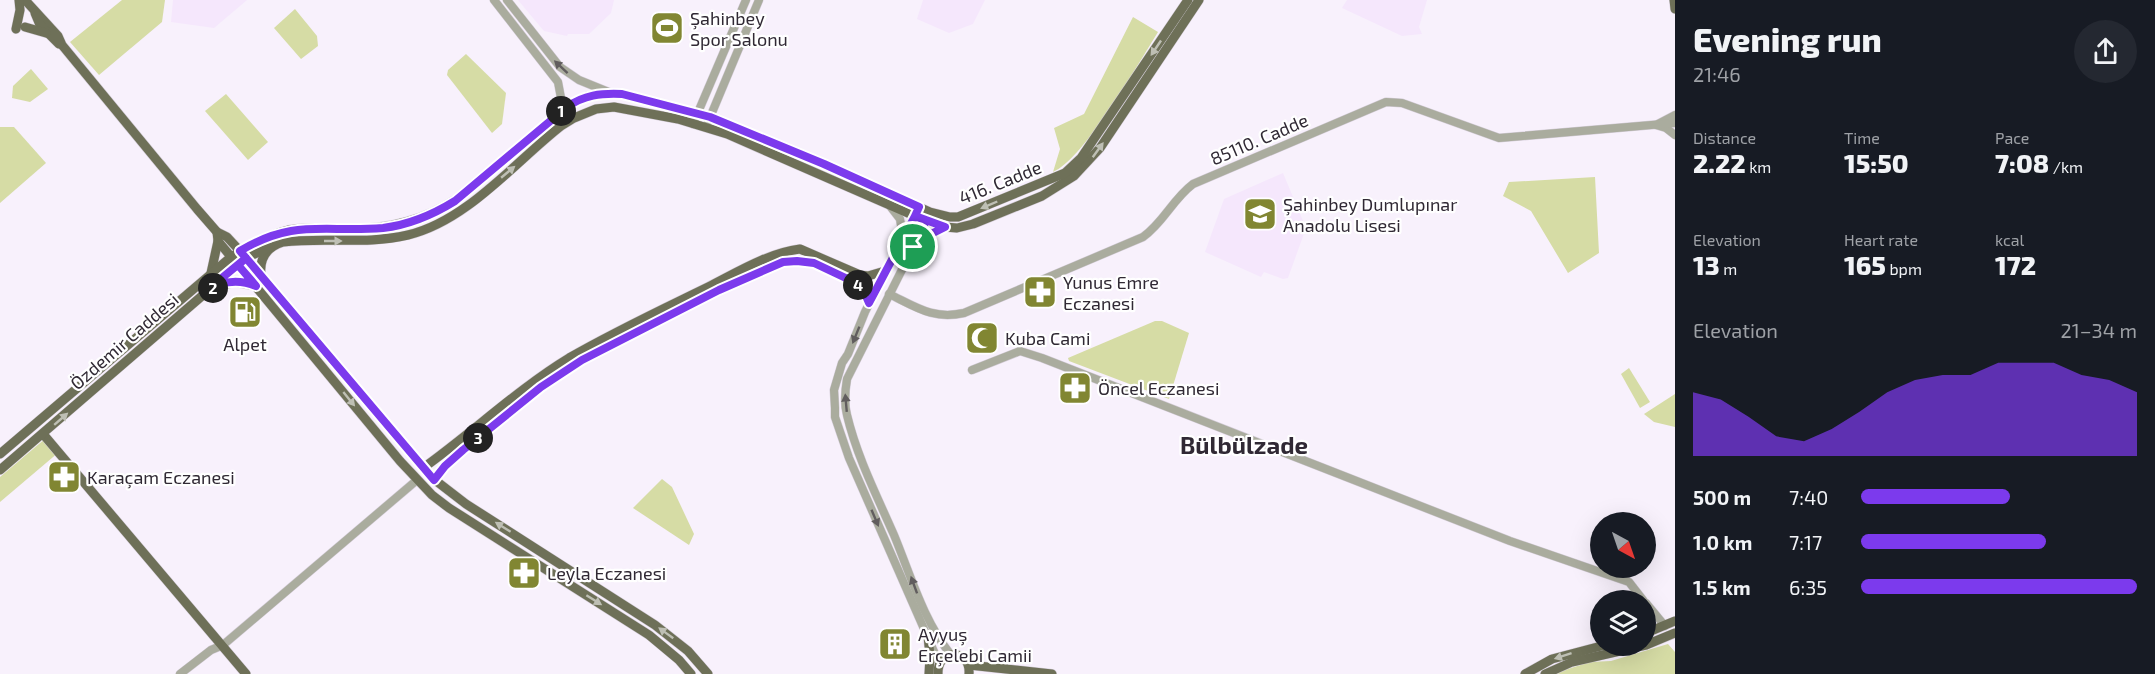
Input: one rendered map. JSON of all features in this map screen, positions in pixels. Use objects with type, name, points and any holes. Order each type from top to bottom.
[{"type":"main road","points":[[19,0],[21,28],[46,33]]},
{"type":"main road","points":[[25,0],[58,36],[62,45]]},
{"type":"main road","name":"416. Cadde","points":[[231,257],[243,255],[253,243],[269,236],[299,229],[385,228],[411,222],[439,211],[455,201],[557,114],[577,100],[588,96],[613,94],[697,112],[710,117],[803,156],[928,217],[967,214],[1065,173],[1082,158],[1188,0]]},
{"type":"main road","points":[[928,217],[945,227],[957,228],[973,224],[1042,196],[1080,172],[1100,148],[1199,0]]},
{"type":"main road","points":[[1674,0],[1675,9]]},
{"type":"main road","points":[[34,11],[46,33],[62,45],[217,236],[231,257],[417,480],[449,508],[664,645],[691,674]]},
{"type":"main road","name":"Özdemir Caddesi","points":[[0,470],[238,265],[243,255],[292,241],[365,241],[409,235],[424,230],[464,208],[561,126],[596,109],[614,107],[706,127],[886,203],[917,212]]},
{"type":"main road","points":[[217,236],[230,241],[253,243]]},
{"type":"main road","points":[[211,273],[217,236]]},
{"type":"main road","points":[[230,241],[434,480],[466,504],[655,625],[688,651],[708,674]]},
{"type":"main road","points":[[261,275],[264,256],[275,245]]},
{"type":"main road","points":[[423,468],[568,358],[631,324],[765,260],[790,250],[800,249],[868,276],[885,271]]},
{"type":"main road","name":"Özdemir Caddesi","points":[[0,454],[231,257]]},
{"type":"main road","points":[[434,480],[445,466],[463,450],[541,387],[582,360],[736,282],[783,262],[814,263],[852,281],[863,289],[869,303]]},
{"type":"main road","points":[[863,289],[869,284],[868,276]]},
{"type":"main road","points":[[205,292],[228,282],[256,286]]},
{"type":"main road","points":[[43,434],[246,674]]},
{"type":"main road","points":[[1656,629],[1675,621]]},
{"type":"main road","points":[[1545,674],[1572,662],[1646,645],[1675,633]]},
{"type":"main road","points":[[928,636],[929,674]]},
{"type":"main road","points":[[1525,674],[1552,659],[1590,649]]},
{"type":"main road","points":[[938,674],[939,663],[951,655],[962,657],[969,669],[1052,674]]},
{"type":"street","points":[[494,0],[558,82],[561,98],[557,114]]},
{"type":"street","name":"416. Cadde","points":[[507,0],[560,66],[579,80],[613,94]]},
{"type":"street","points":[[693,123],[746,0]]},
{"type":"street","points":[[706,127],[759,0]]},
{"type":"street","points":[[712,77],[723,82]]},
{"type":"street","name":"85110. Cadde","points":[[889,294],[932,314],[948,316],[964,313],[1143,237],[1157,226],[1174,200],[1193,184],[1386,102],[1402,103],[1499,138],[1675,123]]},
{"type":"street","points":[[1656,125],[1675,115]]},
{"type":"street","points":[[1656,125],[1666,128],[1675,135]]},
{"type":"street","points":[[886,203],[895,210],[900,219],[902,239]]},
{"type":"street","points":[[917,212],[869,303],[842,363],[834,390],[835,417],[849,458],[912,606],[939,663]]},
{"type":"street","points":[[928,217],[846,379],[845,391],[847,414],[857,448],[925,615],[951,655]]},
{"type":"street","points":[[913,247],[945,227]]},
{"type":"street","points":[[972,370],[1020,351],[1510,542],[1629,582],[1635,590]]},
{"type":"street","points":[[180,674],[211,650],[223,645],[417,480]]},
{"type":"street","points":[[1656,615],[1665,626]]},
{"type":"shaded area","points":[[173,0],[247,0],[214,28],[171,22]]},
{"type":"shaded area","points":[[518,0],[614,0],[611,13],[589,34],[568,34],[567,36],[544,31]]},
{"type":"shaded area","points":[[923,0],[985,0],[973,24],[949,33],[917,19]]},
{"type":"shaded area","points":[[1347,0],[1427,0],[1419,27],[1422,34],[1402,36],[1342,8]]},
{"type":"shaded area","name":"Şahinbey Dumlupınar Anadolu Lisesi","points":[[1283,173],[1306,228],[1288,278],[1283,279],[1264,272],[1261,277],[1205,252],[1224,199]]},
{"type":"green space","points":[[122,0],[165,0],[162,22],[99,75],[70,42]]},
{"type":"green space","points":[[295,9],[317,36],[318,46],[301,59],[274,28]]},
{"type":"green space","points":[[1133,17],[1158,32],[1095,130],[1066,164],[1053,172],[1060,149],[1054,128],[1084,114]]},
{"type":"green space","points":[[466,54],[506,93],[502,124],[492,133],[447,75],[448,70]]},
{"type":"green space","points":[[31,69],[48,89],[30,102],[12,98],[13,86]]},
{"type":"green space","points":[[226,94],[268,142],[248,160],[205,111]]},
{"type":"green space","points":[[0,127],[14,127],[46,163],[0,203]]},
{"type":"green space","points":[[1595,177],[1599,253],[1568,273],[1531,211],[1503,196],[1509,182]]},
{"type":"green space","points":[[1155,321],[1162,321],[1189,333],[1169,399],[1069,361],[1068,358]]},
{"type":"green space","points":[[1629,368],[1650,402],[1640,408],[1621,374]]},
{"type":"green space","points":[[1675,394],[1675,427],[1654,422],[1644,414]]},
{"type":"green space","points":[[46,438],[59,452],[0,502],[0,477]]},
{"type":"green space","points":[[662,479],[672,487],[694,534],[689,545],[633,508]]},
{"type":"green space","points":[[1668,644],[1675,652],[1675,674],[1552,674],[1590,662],[1611,661],[1628,656],[1656,656],[1656,648]]},
{"type":"place","name":"Şahinbey Spor Salonu","points":[[667,28]]},
{"type":"place","name":"Şahinbey Dumlupınar Anadolu Lisesi","points":[[1260,214]]},
{"type":"place","name":"Yunus Emre Eczanesi","points":[[1040,292]]},
{"type":"place","name":"Alpet","points":[[245,312]]},
{"type":"place","name":"Kuba Cami","points":[[982,338]]},
{"type":"place","name":"Öncel Eczanesi","points":[[1075,388]]},
{"type":"place","name":"Karaçam Eczanesi","points":[[64,477]]},
{"type":"place","name":"Leyla Eczanesi","points":[[524,573]]},
{"type":"place","name":"Ayyuş Erçelebi Camii","points":[[895,644]]},
{"type":"district","name":"Bülbülzade","points":[[1244,444]]},
{"type":"route","points":[[913,247],[926,221],[915,216],[919,207],[824,164],[697,112],[622,94],[613,94],[588,96],[577,100],[557,114],[455,201],[439,211],[411,222],[385,228],[307,228],[269,236],[240,251],[246,258],[205,292],[228,282],[256,286],[238,265],[246,258],[434,480],[445,466],[463,450],[541,387],[582,360],[719,290],[783,262],[797,261],[814,263],[861,286],[869,303],[915,216],[945,227],[913,247]]}]
